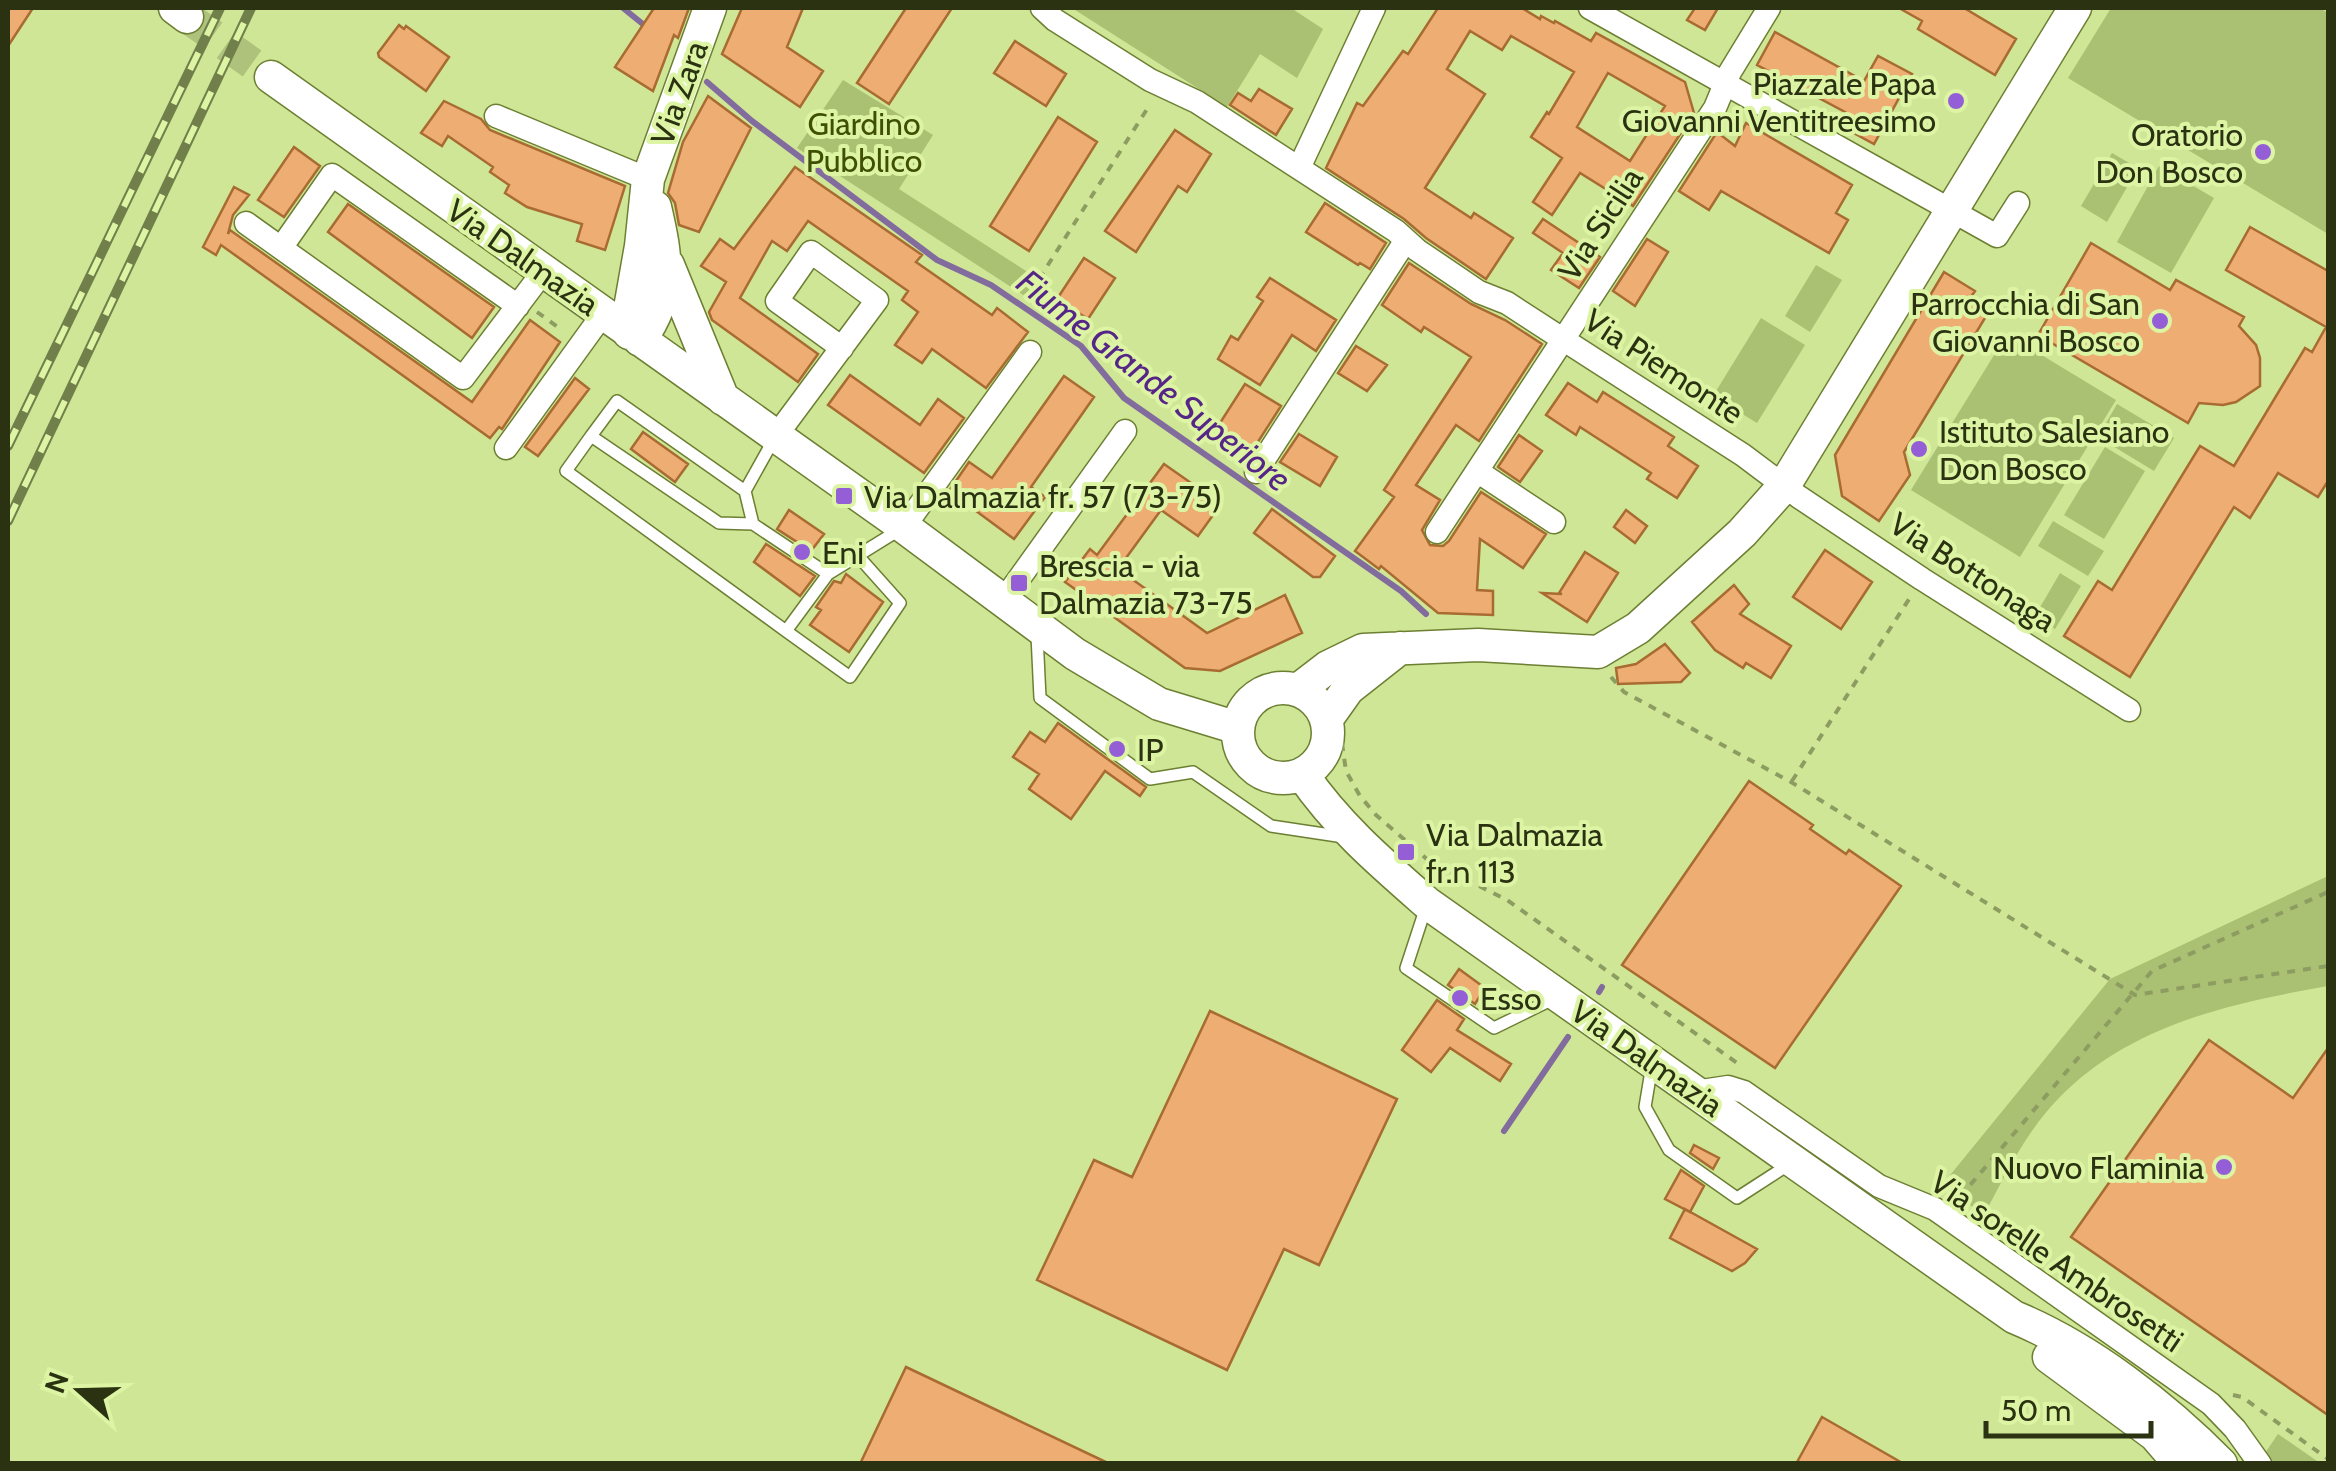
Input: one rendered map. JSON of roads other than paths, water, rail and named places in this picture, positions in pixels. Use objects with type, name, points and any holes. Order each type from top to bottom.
[{"type":"main road","name":"Via Zara","points":[[612,320],[629,314],[648,179],[710,8]]},
{"type":"main road","points":[[1298,690],[1328,667],[1363,650],[1478,645],[1598,652],[1638,628],[1742,533],[1784,486],[2075,8]]},
{"type":"main road","name":"Via Dalmazia","points":[[272,77],[1116,681],[1160,704],[1238,728]]},
{"type":"main road","name":"Via Zara","points":[[648,179],[665,259],[723,399]]},
{"type":"main road","name":"Via Zara","points":[[612,320],[601,292],[609,287],[642,220]]},
{"type":"main road","name":"Via Zara","points":[[612,320],[663,298],[665,259]]},
{"type":"main road","points":[[1335,728],[1316,702],[1298,690],[1278,688],[1259,695],[1245,709],[1238,728],[1240,747],[1256,770],[1274,777],[1302,774],[1324,752],[1335,728],[1348,689],[1400,648]]},
{"type":"main road","name":"Via Dalmazia","points":[[1302,774],[1352,838],[1427,902],[2014,1317],[2046,1330],[2174,1416],[2221,1464]]},
{"type":"main road","name":"Via Dalmazia","points":[[2014,1317],[2038,1349],[2155,1435],[2180,1464]]},
{"type":"street","name":"Via Piemonte","points":[[1042,8],[1162,86],[1198,102],[1479,292],[1507,304],[1564,340],[1784,486]]},
{"type":"street","points":[[1299,168],[1374,8]]},
{"type":"street","points":[[1590,8],[1998,236],[2018,203]]},
{"type":"street","name":"Via Sicilia","points":[[1437,532],[1715,108],[1730,72],[1769,8]]},
{"type":"street","name":"Via Zara","points":[[496,116],[648,179]]},
{"type":"street","points":[[281,248],[332,175],[519,303]]},
{"type":"street","points":[[246,222],[463,378],[543,272]]},
{"type":"street","points":[[1256,472],[1406,240]]},
{"type":"street","points":[[506,448],[580,344],[612,320]]},
{"type":"street","points":[[776,436],[842,348]]},
{"type":"street","points":[[904,527],[1030,352]]},
{"type":"street","points":[[1003,601],[1125,431]]},
{"type":"street","points":[[1477,471],[1554,522]]},
{"type":"street","name":"Via Bottonaga","points":[[1784,486],[2129,710]]},
{"type":"street","name":"Via sorelle Ambrosetti","points":[[1695,1092],[1728,1087],[1744,1092],[1879,1186],[1934,1209],[2211,1404],[2260,1464]]},
{"type":"lane","points":[[753,524],[744,491],[617,401],[566,471],[850,676],[900,604],[858,556]]},
{"type":"lane","points":[[592,436],[719,524],[753,524],[828,574]]},
{"type":"lane","points":[[744,491],[776,436]]},
{"type":"lane","points":[[786,631],[828,574],[904,527]]},
{"type":"lane","points":[[1037,626],[1040,698],[1150,780],[1192,772],[1271,826],[1352,838]]},
{"type":"lane","points":[[1427,902],[1406,968],[1494,1028],[1558,996]]},
{"type":"lane","points":[[1652,1061],[1645,1107],[1669,1150],[1737,1198],[1794,1161]]},
{"type":"waterway","name":"Fiume Grande Superiore","points":[[623,8],[649,29]]},
{"type":"waterway","name":"Fiume Grande Superiore","points":[[707,82],[752,121],[937,260],[991,285],[1081,346],[1124,398],[1401,591],[1426,614]]},
{"type":"waterway","points":[[1599,992],[1602,987]]},
{"type":"waterway","points":[[1504,1131],[1568,1037]]},
{"type":"tunnel","points":[[187,17],[271,77]]},
{"type":"railway","points":[[8,446],[220,8]]},
{"type":"railway","points":[[8,521],[251,8]]},
{"type":"place","name":"Piazzale Papa Giovanni Ventitreesimo","points":[[1956,101]]},
{"type":"place","name":"Oratorio Don Bosco","points":[[2263,152]]},
{"type":"place","name":"Parrocchia di San Giovanni Bosco","points":[[2160,321]]},
{"type":"place","name":"Istituto Salesiano Don Bosco","points":[[1919,449]]},
{"type":"place","name":"Via Dalmazia fr. 57 (73-75)","points":[[844,496]]},
{"type":"place","name":"Eni","points":[[802,552]]},
{"type":"place","name":"Brescia - via Dalmazia 73-75","points":[[1019,583]]},
{"type":"place","name":"IP","points":[[1117,749]]},
{"type":"place","name":"Via Dalmazia fr.n 113","points":[[1406,852]]},
{"type":"place","name":"Esso","points":[[1460,998]]},
{"type":"place","name":"Nuovo Flaminia","points":[[2224,1167]]},
{"type":"park label","name":"Giardino Pubblico","points":[[864,142]]}]
